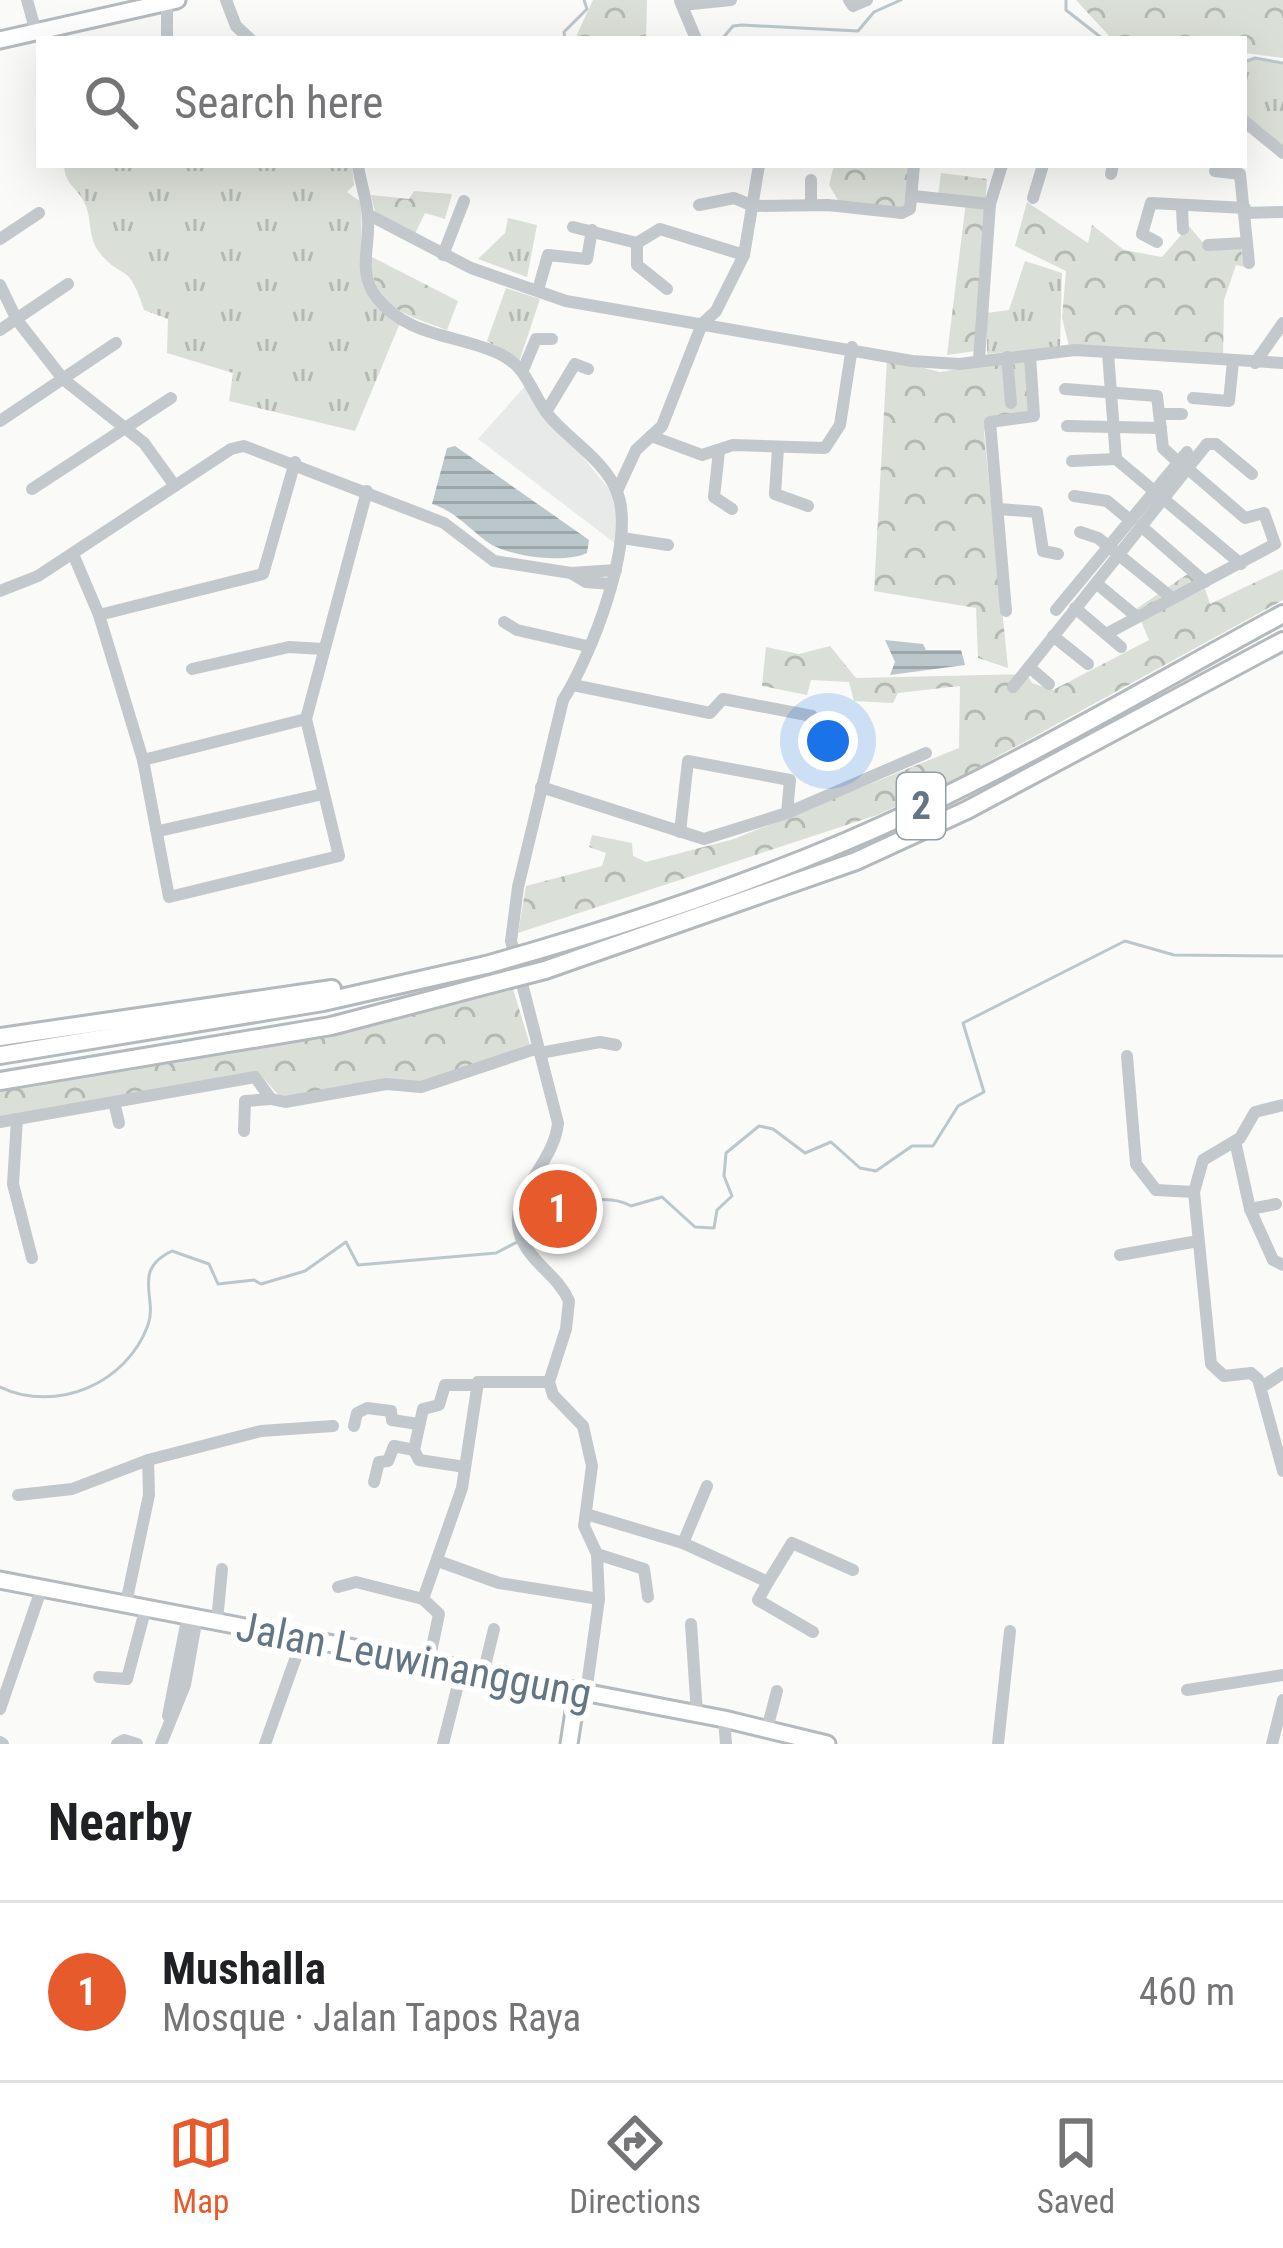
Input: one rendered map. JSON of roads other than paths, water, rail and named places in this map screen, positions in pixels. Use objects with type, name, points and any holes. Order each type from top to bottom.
[{"type":"highway","name":"2","points":[[0,1055],[323,1002],[486,965],[658,913],[850,840],[968,784],[1283,614]]},
{"type":"highway","name":"2","points":[[0,1081],[332,1026],[545,970],[856,861],[967,810],[1283,641]]},
{"type":"highway","points":[[0,1037],[466,970]]},
{"type":"main road","points":[[0,40],[125,6],[166,2]]},
{"type":"main road","name":"Jalan Leuwinanggung","points":[[0,1580],[483,1674],[584,1688],[827,1744]]},
{"type":"main road","points":[[569,1744],[584,1688]]},
{"type":"main road","points":[[578,1744],[584,1688]]},
{"type":"street","points":[[27,0],[36,32]]},
{"type":"street","points":[[226,0],[236,26],[247,36]]},
{"type":"street","points":[[695,36],[680,2],[731,0]]},
{"type":"street","points":[[849,0],[854,6],[867,0]]},
{"type":"street","points":[[166,2],[167,36]]},
{"type":"street","points":[[1247,124],[1283,154]]},
{"type":"street","points":[[359,168],[369,215],[368,284],[389,311],[421,331],[476,344],[523,370],[546,412],[617,491]]},
{"type":"street","points":[[584,1688],[599,1599],[597,1554],[585,1532],[592,1476],[588,1438],[549,1382],[569,1301],[522,1241],[515,1219],[520,1198],[543,1168],[556,1138],[556,1109],[511,941],[563,700],[573,685],[613,577],[622,538],[617,491],[636,450],[662,426],[702,325],[716,310],[744,255],[759,168]]},
{"type":"street","points":[[699,205],[734,198],[753,206],[811,205],[902,214],[910,209],[914,168]]},
{"type":"street","points":[[979,361],[991,204],[1001,168]]},
{"type":"street","points":[[1033,197],[1042,168]]},
{"type":"street","points":[[1215,171],[1238,171],[1249,263]]},
{"type":"street","points":[[811,180],[811,205]]},
{"type":"street","points":[[913,196],[991,204]]},
{"type":"street","points":[[443,255],[464,201]]},
{"type":"street","points":[[1157,242],[1142,237],[1149,205],[1283,212]]},
{"type":"street","points":[[1182,208],[1183,229]]},
{"type":"street","points":[[0,239],[39,213]]},
{"type":"street","points":[[369,215],[443,255],[588,306],[641,310],[912,361],[1108,352],[1283,363]]},
{"type":"street","points":[[573,227],[637,243],[651,238],[654,230],[744,255]]},
{"type":"street","points":[[538,290],[548,255],[587,259],[592,230]]},
{"type":"street","points":[[637,243],[637,265],[667,289]]},
{"type":"street","points":[[1208,245],[1246,243]]},
{"type":"street","points":[[0,330],[68,284]]},
{"type":"street","points":[[0,285],[16,320],[63,379],[144,443],[175,486]]},
{"type":"street","points":[[1260,364],[1283,323]]},
{"type":"street","points":[[523,370],[536,339],[552,339]]},
{"type":"street","points":[[0,421],[116,343]]},
{"type":"street","points":[[651,436],[698,455],[733,445],[828,445],[840,425],[852,347]]},
{"type":"street","points":[[1108,352],[1116,459]]},
{"type":"street","points":[[1006,611],[991,419],[1034,416],[1030,356]]},
{"type":"street","points":[[1007,357],[1011,403]]},
{"type":"street","points":[[1193,398],[1229,401],[1233,361]]},
{"type":"street","points":[[546,412],[575,364],[587,369]]},
{"type":"street","points":[[1065,389],[1155,395],[1165,453],[1184,461],[1245,518],[1264,513],[1276,544],[1106,634]]},
{"type":"street","points":[[32,489],[172,398]]},
{"type":"street","points":[[1067,425],[1112,427],[1182,414]]},
{"type":"street","points":[[1056,610],[1113,551],[1184,461],[1211,442],[1252,474]]},
{"type":"street","points":[[0,591],[73,554],[244,446],[444,523],[494,561],[613,577]]},
{"type":"street","points":[[778,448],[776,494],[808,506]]},
{"type":"street","points":[[719,451],[714,496],[732,509]]},
{"type":"street","points":[[1072,461],[1116,459],[1241,563]]},
{"type":"street","points":[[99,615],[263,574],[295,462]]},
{"type":"street","points":[[73,554],[99,615],[143,760],[169,897],[339,856],[305,719],[367,491]]},
{"type":"street","points":[[1074,496],[1107,501],[1204,581]]},
{"type":"street","points":[[999,509],[1037,512],[1042,551],[1058,554]]},
{"type":"street","points":[[1080,532],[1113,551],[1172,598]]},
{"type":"street","points":[[622,538],[668,545]]},
{"type":"street","points":[[1012,687],[1096,583],[1113,551]]},
{"type":"street","points":[[1096,583],[1138,617]]},
{"type":"street","points":[[1075,608],[1121,647]]},
{"type":"street","points":[[504,622],[517,630],[587,646]]},
{"type":"street","points":[[1053,636],[1088,664]]},
{"type":"street","points":[[192,669],[289,646],[323,649]]},
{"type":"street","points":[[1029,667],[1049,684]]},
{"type":"street","points":[[573,685],[710,713],[723,699],[812,716]]},
{"type":"street","points":[[143,760],[305,719]]},
{"type":"street","points":[[541,787],[680,832],[715,838],[787,813],[926,753]]},
{"type":"street","points":[[680,832],[688,760],[790,780],[787,813]]},
{"type":"street","points":[[159,831],[323,794]]},
{"type":"street","points":[[244,1131],[245,1100],[293,1101],[386,1084],[417,1088],[539,1051],[600,1042],[616,1045]]},
{"type":"street","points":[[1127,1057],[1137,1168],[1156,1190],[1195,1192]]},
{"type":"street","points":[[0,1122],[255,1077],[271,1100]]},
{"type":"street","points":[[115,1102],[119,1123]]},
{"type":"street","points":[[1283,1105],[1255,1112],[1235,1141],[1203,1160],[1195,1192],[1210,1364],[1224,1376],[1251,1373],[1262,1387],[1283,1471]]},
{"type":"street","points":[[17,1119],[13,1184],[32,1258]]},
{"type":"street","points":[[1235,1141],[1250,1209],[1273,1260],[1283,1265]]},
{"type":"street","points":[[1250,1209],[1276,1204]]},
{"type":"street","points":[[1120,1256],[1198,1241]]},
{"type":"street","points":[[1262,1387],[1283,1372]]},
{"type":"street","points":[[423,1599],[465,1467],[477,1385],[480,1380],[549,1382]]},
{"type":"street","points":[[465,1467],[419,1460],[414,1450],[424,1408],[440,1404],[446,1384],[477,1385]]},
{"type":"street","points":[[353,1426],[357,1413],[373,1408],[391,1411],[392,1420],[418,1424]]},
{"type":"street","points":[[19,1495],[72,1489],[148,1460],[261,1431],[333,1426]]},
{"type":"street","points":[[374,1482],[380,1462],[388,1461],[394,1446],[414,1450]]},
{"type":"street","points":[[126,1603],[149,1495],[148,1460]]},
{"type":"street","points":[[683,1543],[707,1486]]},
{"type":"street","points":[[586,1514],[683,1543],[768,1582]]},
{"type":"street","points":[[813,1632],[758,1600],[792,1543],[853,1570]]},
{"type":"street","points":[[597,1554],[644,1569],[648,1598]]},
{"type":"street","points":[[438,1561],[499,1583],[599,1599]]},
{"type":"street","points":[[217,1621],[222,1569]]},
{"type":"street","points":[[338,1587],[356,1582],[423,1599],[439,1614],[429,1662]]},
{"type":"street","points":[[0,1709],[42,1587]]},
{"type":"street","points":[[99,1677],[127,1678],[146,1607]]},
{"type":"street","points":[[162,1742],[192,1616]]},
{"type":"street","points":[[691,1624],[697,1714]]},
{"type":"street","points":[[483,1674],[494,1629]]},
{"type":"street","points":[[998,1744],[1010,1631]]},
{"type":"street","points":[[265,1744],[302,1640]]},
{"type":"street","points":[[443,1744],[462,1670]]},
{"type":"street","points":[[1187,1690],[1283,1675]]},
{"type":"street","points":[[767,1729],[776,1690]]},
{"type":"street","points":[[1272,1744],[1282,1710]]},
{"type":"street","points":[[724,1719],[726,1744]]},
{"type":"street","points":[[117,1744],[137,1744]]},
{"type":"waterway","points":[[565,36],[587,9],[584,0]]},
{"type":"waterway","points":[[725,36],[733,26],[742,25],[858,31],[874,12],[901,0]]},
{"type":"waterway","points":[[1066,0],[1066,10],[1099,36]]},
{"type":"waterway","points":[[1247,61],[1283,63]]},
{"type":"waterway","points":[[527,1236],[563,1211],[604,1199],[631,1206],[662,1197],[695,1227],[714,1228],[717,1210],[732,1196],[724,1176],[726,1153],[759,1126],[773,1129],[805,1153],[831,1142],[860,1168],[876,1171],[912,1146],[933,1146],[958,1106],[984,1092],[963,1023],[1125,941],[1174,955],[1283,956]]},
{"type":"waterway","points":[[0,1387],[44,1397],[66,1395],[107,1377],[138,1345],[150,1315],[152,1267],[172,1251],[209,1264],[218,1284],[254,1280],[261,1284],[305,1271],[346,1242],[358,1265],[496,1253],[519,1241]]},
{"type":"place","name":"Mushalla","points":[[558,1209]]}]
